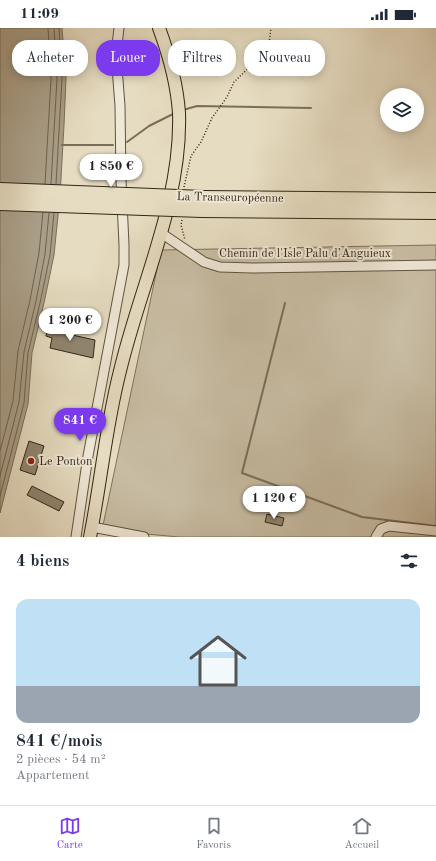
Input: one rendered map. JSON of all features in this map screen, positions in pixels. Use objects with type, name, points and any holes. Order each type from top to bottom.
[{"type":"highway","name":"La Transeuropéenne","points":[[0,190],[203,204],[436,212]]},
{"type":"highway","name":"La Transeuropéenne","points":[[0,203],[203,204],[436,200]]},
{"type":"main road","points":[[96,533],[104,454],[120,370],[161,233],[177,160],[178,113],[174,80],[165,43],[159,28]]},
{"type":"street","points":[[76,537],[90,449],[124,265],[120,106],[116,54],[119,28]]},
{"type":"street","name":"Chemin de l'Isle Palu d’Anguieux","points":[[161,233],[212,266],[436,265]]},
{"type":"street","points":[[376,537],[382,529],[389,526],[436,531]]},
{"type":"street","points":[[96,533],[144,537]]},
{"type":"path","points":[[183,189],[191,156],[201,142],[212,118],[227,97],[234,82],[264,53],[270,44],[271,28]]},
{"type":"path","points":[[182,218],[181,225],[186,244],[193,254]]},
{"type":"shaded area","points":[[436,245],[436,537],[179,537],[102,530],[161,250]]},
{"type":"water","points":[[0,28],[62,28],[63,40],[12,40],[12,76],[66,76],[66,79],[60,196],[54,255],[32,353],[28,404],[0,513]]},
{"type":"building","points":[[50,319],[55,319],[54,331],[95,340],[93,358],[50,348],[52,338],[46,336]]},
{"type":"building","name":"Le Ponton","points":[[29,441],[44,446],[35,475],[20,470]]},
{"type":"building","points":[[32,486],[64,502],[59,511],[27,495]]},
{"type":"building","points":[[267,514],[284,518],[282,526],[265,522]]},
{"type":"waterway","points":[[183,110],[197,106],[311,108]]},
{"type":"waterway","points":[[127,142],[149,126],[175,113]]},
{"type":"waterway","points":[[62,145],[113,145]]},
{"type":"waterway","points":[[285,303],[242,473],[362,517],[436,526]]},
{"type":"place","name":"Le Ponton","points":[[31,461]]}]
